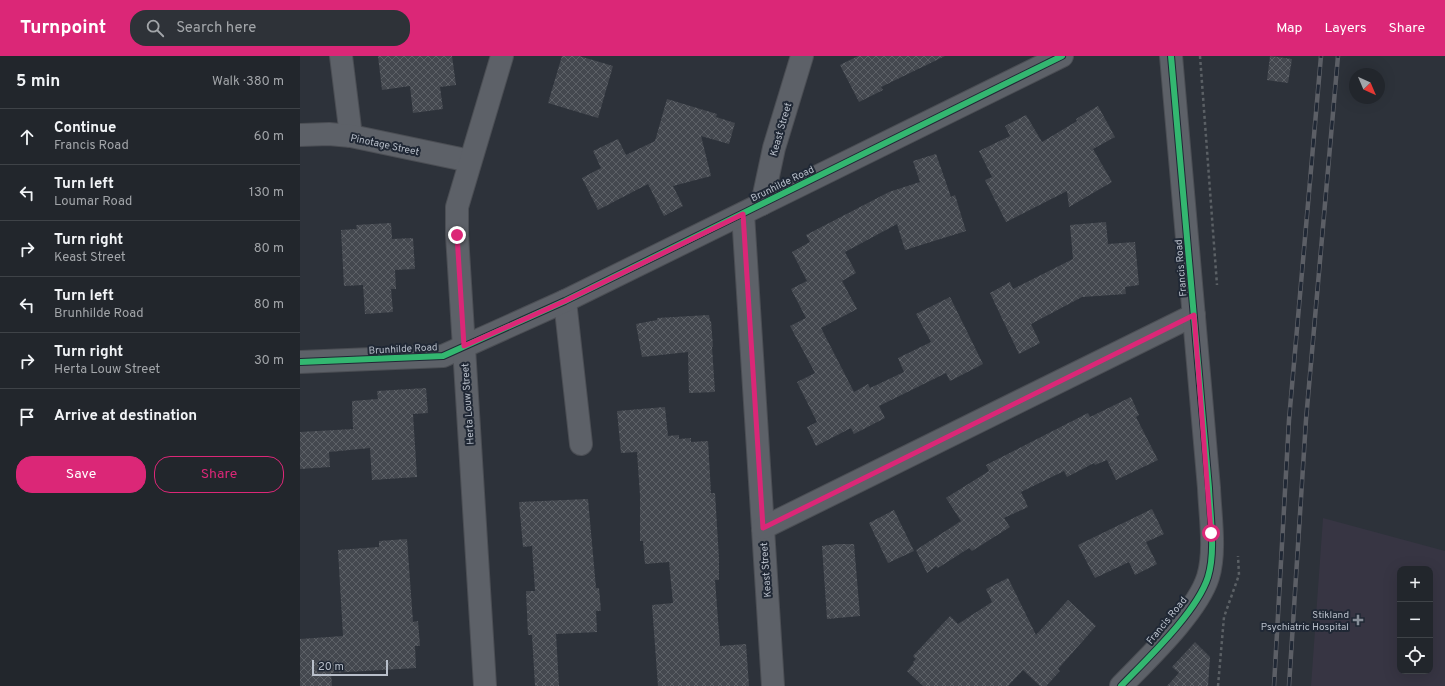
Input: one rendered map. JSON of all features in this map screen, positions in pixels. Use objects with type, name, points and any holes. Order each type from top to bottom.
[{"type":"street","points":[[341,56],[351,136]]},
{"type":"street","name":"Herta Louw Street","points":[[485,686],[457,235],[457,207],[502,56]]},
{"type":"street","name":"Keast Street","points":[[762,204],[774,148],[802,56]]},
{"type":"street","name":"Brunhilde Road","points":[[300,362],[443,356],[565,301],[1062,56]]},
{"type":"street","name":"Francis Road","points":[[1121,686],[1184,618],[1201,593],[1208,577],[1211,559],[1209,496],[1171,56]]},
{"type":"street","name":"Pinotage Street","points":[[300,135],[330,134],[351,136],[470,162]]},
{"type":"street","name":"Keast Street","points":[[743,214],[773,686]]},
{"type":"street","points":[[565,301],[581,444]]},
{"type":"street","points":[[763,528],[1194,315]]},
{"type":"shaded area","name":"Stikland Psychiatric Hospital","points":[[1323,518],[1445,551],[1445,686],[1311,686]]},
{"type":"building","points":[[378,56],[452,56],[456,85],[440,87],[443,109],[413,113],[410,86],[382,90]]},
{"type":"building","points":[[562,56],[579,56],[613,66],[598,118],[548,103]]},
{"type":"building","points":[[858,56],[945,56],[881,87],[883,90],[859,102],[840,65]]},
{"type":"building","points":[[1270,56],[1292,59],[1288,83],[1267,80]]},
{"type":"building","points":[[667,99],[717,114],[716,117],[735,123],[729,144],[701,136],[711,176],[673,186],[683,206],[664,216],[648,184],[598,210],[582,178],[601,168],[593,151],[618,139],[626,155],[655,141]]},
{"type":"building","points":[[1098,106],[1115,137],[1093,149],[1112,182],[1069,207],[1067,191],[1006,222],[985,180],[992,177],[979,151],[1010,136],[1005,126],[1026,115],[1042,142],[1077,121],[1076,119]]},
{"type":"building","points":[[936,154],[951,197],[955,195],[966,231],[905,250],[897,224],[845,252],[856,273],[842,281],[857,309],[821,328],[854,392],[868,384],[870,388],[904,372],[898,358],[931,342],[916,314],[950,297],[983,364],[950,381],[946,373],[879,406],[885,418],[854,434],[851,428],[816,446],[807,427],[817,422],[797,382],[815,373],[790,326],[806,318],[791,289],[807,281],[792,252],[810,242],[806,235],[889,192],[920,182],[913,161]]},
{"type":"building","points":[[1106,222],[1108,244],[1135,242],[1139,285],[1125,287],[1126,294],[1082,297],[1031,324],[1040,343],[1019,354],[990,293],[1010,282],[1013,289],[1073,259],[1070,225]]},
{"type":"building","points":[[391,223],[392,239],[413,238],[415,269],[395,270],[396,289],[391,289],[393,312],[365,314],[363,285],[344,286],[341,230],[357,229],[356,225]]},
{"type":"building","points":[[709,315],[711,321],[715,392],[689,393],[688,352],[642,357],[636,324],[657,320],[657,318]]},
{"type":"building","points":[[426,388],[428,413],[413,414],[417,477],[372,480],[370,448],[329,452],[330,467],[300,469],[300,432],[353,429],[352,401],[378,399],[377,391]]},
{"type":"building","points":[[1131,397],[1139,415],[1136,417],[1158,460],[1116,480],[1107,460],[1095,465],[1094,463],[1067,477],[1064,471],[1021,492],[1028,507],[1004,518],[1010,527],[972,551],[969,548],[938,568],[936,566],[927,573],[916,550],[961,521],[946,498],[989,471],[986,465],[1088,413],[1090,417]]},
{"type":"building","points":[[665,407],[668,436],[679,435],[679,439],[691,438],[691,442],[708,441],[711,493],[715,493],[719,559],[719,580],[715,580],[720,646],[746,644],[749,686],[658,686],[652,605],[673,603],[669,562],[645,564],[643,541],[640,541],[640,495],[637,452],[621,453],[617,411]]},
{"type":"building","points":[[588,499],[596,588],[599,588],[601,611],[596,611],[597,632],[556,634],[559,686],[535,686],[532,635],[528,635],[526,591],[535,591],[532,546],[523,547],[519,502]]},
{"type":"building","points":[[1152,509],[1164,534],[1146,542],[1157,564],[1135,575],[1129,562],[1095,578],[1078,545]]},
{"type":"building","points":[[894,510],[914,551],[888,563],[869,523]]},
{"type":"building","points":[[407,539],[413,622],[418,621],[420,646],[415,646],[416,668],[331,673],[332,686],[300,686],[300,639],[343,636],[338,550],[379,547],[379,541]]},
{"type":"building","points":[[854,544],[860,616],[827,619],[822,546]]},
{"type":"building","points":[[1008,578],[1036,635],[1068,600],[1096,626],[1058,669],[1060,671],[1046,686],[1040,686],[1023,670],[1008,686],[923,686],[907,671],[916,659],[913,656],[950,616],[958,624],[992,602],[986,589]]},
{"type":"building","points":[[1195,642],[1210,657],[1208,686],[1167,686],[1179,673],[1172,667]]},
{"type":"railway","points":[[1274,686],[1289,420],[1321,56]]},
{"type":"railway","points":[[1289,686],[1306,420],[1338,56]]},
{"type":"cycle path","points":[[300,362],[443,356],[565,301],[1062,56]]},
{"type":"cycle path","points":[[1121,686],[1157,649],[1193,605],[1202,591],[1208,577],[1212,556],[1209,488],[1171,56]]},
{"type":"place","name":"Stikland Psychiatric Hospital","points":[[1358,620]]},
{"type":"route","points":[[457,235],[464,346],[565,301],[743,214],[745,273],[763,528],[1194,315],[1209,488],[1211,533]]}]
